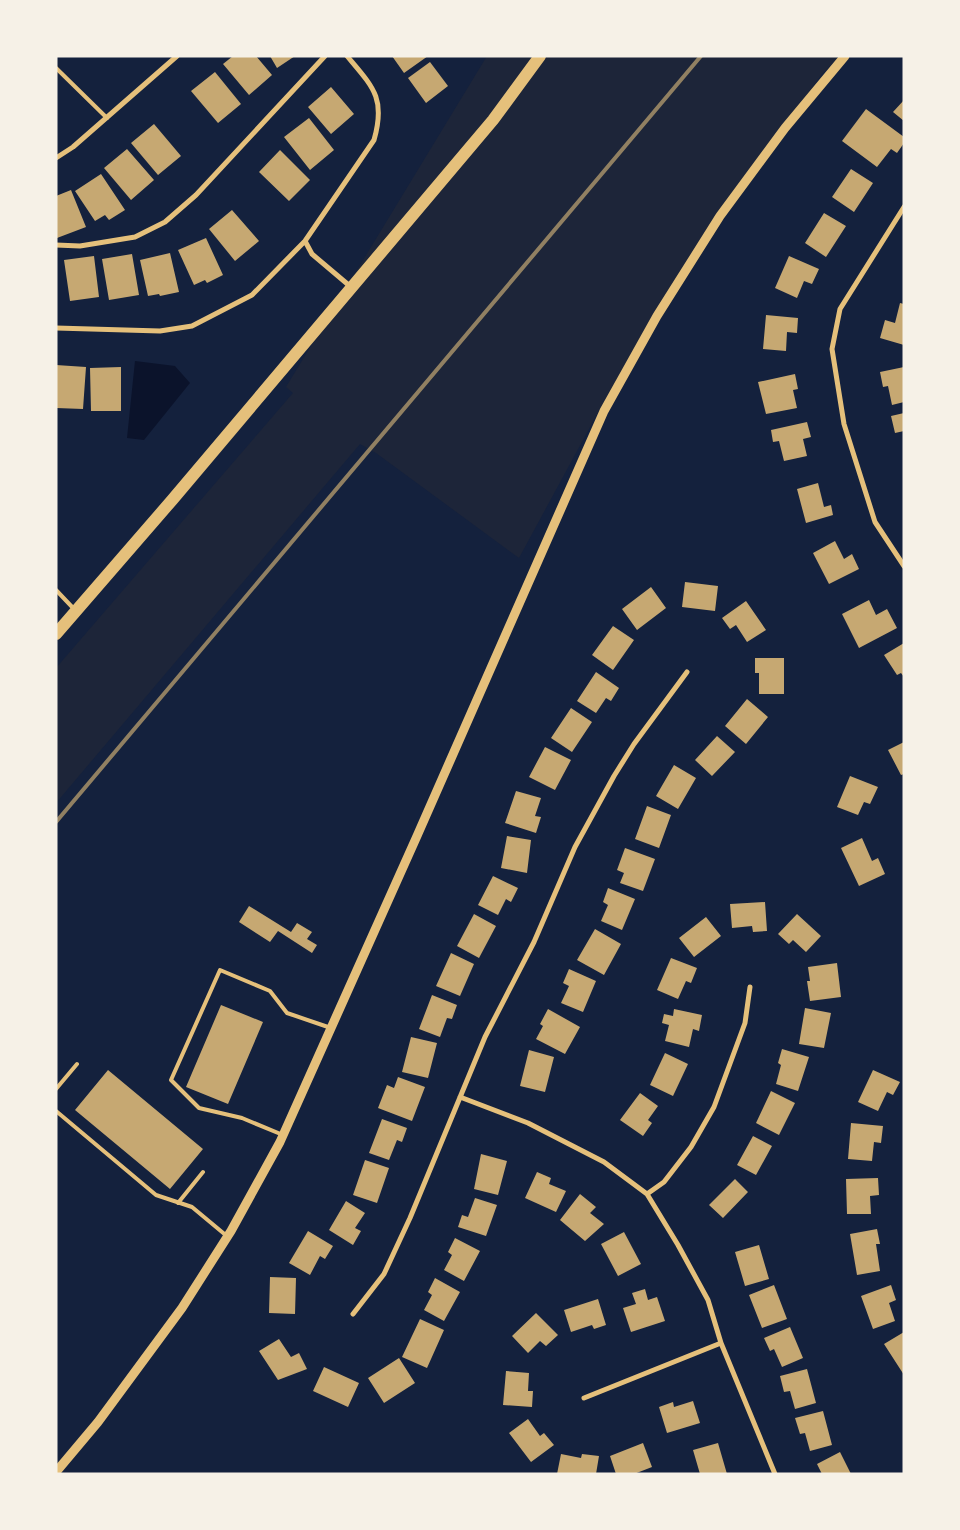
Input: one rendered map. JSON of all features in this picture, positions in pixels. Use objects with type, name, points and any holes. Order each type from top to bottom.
[{"type":"main road","points":[[56,634],[173,499],[493,120],[540,56]]},
{"type":"street","points":[[56,158],[73,148],[177,56]]},
{"type":"street","points":[[56,245],[80,246],[134,237],[165,222],[196,196],[325,56]]},
{"type":"street","points":[[56,328],[160,331],[192,326],[252,295],[305,241],[372,143],[379,123],[376,97],[371,85],[347,56]]},
{"type":"street","points":[[56,1472],[98,1422],[182,1308],[228,1237],[283,1135],[604,411],[658,316],[720,216],[785,128],[846,56]]},
{"type":"street","points":[[904,207],[840,308],[832,349],[844,424],[875,522],[904,566]]},
{"type":"street","points":[[305,241],[312,254],[351,288]]},
{"type":"street","points":[[353,1314],[384,1274],[410,1218],[485,1037],[534,942],[579,839],[634,744],[687,672]]},
{"type":"street","points":[[647,1194],[664,1182],[691,1147],[714,1107],[745,1023],[750,987]]},
{"type":"street","points":[[460,1098],[528,1123],[604,1162],[647,1194],[708,1300],[721,1343],[775,1474]]},
{"type":"street","points":[[584,1398],[721,1343]]},
{"type":"lane","points":[[56,68],[107,118]]},
{"type":"lane","points":[[56,590],[76,610]]},
{"type":"lane","points":[[283,1135],[242,1118],[199,1108],[171,1080],[220,970],[270,991],[287,1012],[331,1028]]},
{"type":"lane","points":[[56,1088],[77,1064]]},
{"type":"lane","points":[[56,1111],[156,1196],[192,1207],[228,1237]]},
{"type":"lane","points":[[178,1202],[203,1172]]},
{"type":"shaded area","points":[[487,56],[840,56],[821,75],[710,235],[609,392],[519,558],[376,453],[360,444],[56,803],[56,668],[293,393],[286,387]]},
{"type":"shaded area","points":[[135,361],[175,366],[190,383],[144,440],[127,438]]},
{"type":"building","points":[[233,56],[256,56],[272,75],[249,95],[223,64]]},
{"type":"building","points":[[270,56],[295,56],[277,68]]},
{"type":"building","points":[[392,56],[428,56],[404,73]]},
{"type":"building","points":[[430,62],[448,86],[426,103],[408,78]]},
{"type":"building","points":[[215,72],[241,104],[218,123],[191,91]]},
{"type":"building","points":[[331,87],[354,114],[331,134],[308,107]]},
{"type":"building","points":[[904,100],[904,121],[893,112]]},
{"type":"building","points":[[866,109],[904,137],[904,143],[897,153],[891,149],[877,167],[842,141]]},
{"type":"building","points":[[309,118],[334,150],[310,170],[284,137]]},
{"type":"building","points":[[154,124],[181,156],[158,175],[131,143]]},
{"type":"building","points":[[127,149],[154,180],[131,200],[104,168]]},
{"type":"building","points":[[280,150],[310,180],[289,201],[259,172]]},
{"type":"building","points":[[851,169],[873,183],[854,212],[832,197]]},
{"type":"building","points":[[101,174],[125,210],[109,220],[105,215],[95,221],[75,191]]},
{"type":"building","points":[[71,190],[86,227],[57,238],[56,196]]},
{"type":"building","points":[[232,210],[259,241],[235,261],[209,229]]},
{"type":"building","points":[[824,213],[846,226],[826,257],[805,243]]},
{"type":"building","points":[[206,238],[223,275],[207,283],[205,280],[194,285],[178,250]]},
{"type":"building","points":[[170,253],[179,292],[160,296],[159,294],[148,296],[140,260]]},
{"type":"building","points":[[132,254],[139,295],[109,300],[102,259]]},
{"type":"building","points":[[94,256],[99,297],[70,301],[64,260]]},
{"type":"building","points":[[789,256],[819,269],[812,284],[804,281],[797,298],[775,288]]},
{"type":"building","points":[[900,303],[904,304],[904,345],[880,338],[885,320],[895,323]]},
{"type":"building","points":[[766,315],[798,318],[797,333],[787,332],[786,351],[763,349]]},
{"type":"building","points":[[56,365],[86,367],[83,409],[56,408]]},
{"type":"building","points":[[121,367],[121,411],[91,411],[90,368]]},
{"type":"building","points":[[904,367],[904,402],[892,405],[888,386],[883,387],[880,372]]},
{"type":"building","points":[[795,374],[798,389],[793,390],[797,408],[766,414],[758,382]]},
{"type":"building","points":[[904,413],[904,431],[895,433],[891,416]]},
{"type":"building","points":[[807,422],[811,437],[803,439],[807,456],[784,461],[779,441],[773,442],[771,430]]},
{"type":"building","points":[[818,483],[824,507],[831,505],[833,515],[806,523],[797,489]]},
{"type":"building","points":[[835,541],[844,559],[852,554],[859,569],[829,584],[813,553]]},
{"type":"building","points":[[685,582],[718,586],[715,611],[682,607]]},
{"type":"building","points":[[651,587],[666,608],[637,630],[622,609]]},
{"type":"building","points":[[869,600],[876,615],[887,609],[897,628],[859,648],[842,614]]},
{"type":"building","points":[[746,601],[766,630],[747,642],[736,625],[730,629],[722,618]]},
{"type":"building","points":[[613,626],[634,640],[613,670],[592,655]]},
{"type":"building","points":[[904,643],[904,677],[901,673],[897,675],[884,655]]},
{"type":"building","points":[[755,658],[784,658],[784,694],[759,694],[759,673],[755,673]]},
{"type":"building","points":[[596,672],[619,688],[611,701],[606,698],[596,713],[577,701]]},
{"type":"building","points":[[747,699],[768,717],[746,744],[725,726]]},
{"type":"building","points":[[571,708],[592,722],[572,752],[551,738]]},
{"type":"building","points":[[717,736],[735,752],[712,776],[695,760]]},
{"type":"building","points":[[904,742],[904,774],[901,775],[888,750]]},
{"type":"building","points":[[545,747],[571,760],[555,790],[529,777]]},
{"type":"building","points":[[674,765],[696,778],[678,809],[656,796]]},
{"type":"building","points":[[850,776],[878,787],[870,804],[864,802],[858,815],[837,807]]},
{"type":"building","points":[[516,791],[541,798],[535,816],[541,817],[536,833],[505,823]]},
{"type":"building","points":[[647,806],[671,815],[659,848],[635,839]]},
{"type":"building","points":[[507,836],[531,840],[527,873],[501,868]]},
{"type":"building","points":[[862,838],[872,861],[878,858],[885,874],[859,886],[841,848]]},
{"type":"building","points":[[625,848],[655,859],[643,891],[620,883],[624,873],[617,870]]},
{"type":"building","points":[[493,876],[518,888],[511,902],[506,899],[498,915],[478,905]]},
{"type":"building","points":[[608,888],[635,899],[622,930],[601,921],[608,905],[603,902]]},
{"type":"building","points":[[765,902],[767,931],[753,932],[752,926],[732,928],[730,904]]},
{"type":"building","points":[[249,906],[291,932],[297,923],[312,932],[307,939],[317,945],[312,953],[278,931],[270,942],[239,922]]},
{"type":"building","points":[[474,914],[496,926],[479,958],[457,946]]},
{"type":"building","points":[[797,914],[821,936],[806,952],[793,940],[789,944],[778,934]]},
{"type":"building","points":[[706,917],[721,936],[694,957],[679,938]]},
{"type":"building","points":[[595,929],[621,944],[604,975],[577,960]]},
{"type":"building","points":[[451,953],[474,964],[460,996],[436,986]]},
{"type":"building","points":[[671,958],[697,968],[691,983],[686,981],[678,999],[657,990]]},
{"type":"building","points":[[837,963],[841,997],[810,1001],[807,981],[810,981],[808,967]]},
{"type":"building","points":[[569,969],[596,981],[583,1012],[561,1003],[569,986],[563,983]]},
{"type":"building","points":[[432,995],[457,1005],[452,1019],[447,1018],[440,1037],[419,1029]]},
{"type":"building","points":[[221,1005],[263,1022],[228,1104],[186,1087]]},
{"type":"building","points":[[805,1008],[831,1013],[824,1048],[799,1044]]},
{"type":"building","points":[[548,1009],[580,1027],[565,1054],[536,1039],[543,1026],[540,1024]]},
{"type":"building","points":[[674,1009],[702,1015],[699,1031],[693,1029],[689,1047],[665,1041],[669,1025],[662,1023],[664,1014],[673,1016]]},
{"type":"building","points":[[411,1037],[437,1043],[428,1078],[402,1072]]},
{"type":"building","points":[[782,1049],[809,1057],[798,1091],[776,1084],[781,1065],[778,1063]]},
{"type":"building","points":[[529,1050],[554,1057],[545,1092],[520,1086]]},
{"type":"building","points":[[665,1053],[688,1064],[673,1096],[650,1085]]},
{"type":"building","points":[[108,1070],[203,1149],[170,1189],[75,1110]]},
{"type":"building","points":[[873,1070],[900,1082],[893,1095],[887,1092],[878,1111],[858,1102]]},
{"type":"building","points":[[398,1077],[425,1087],[412,1121],[378,1108],[387,1085],[394,1088]]},
{"type":"building","points":[[771,1091],[795,1103],[779,1135],[756,1123]]},
{"type":"building","points":[[640,1093],[658,1106],[648,1120],[652,1123],[643,1136],[620,1120]]},
{"type":"building","points":[[382,1119],[407,1128],[402,1142],[397,1140],[389,1160],[369,1153]]},
{"type":"building","points":[[851,1123],[883,1126],[881,1143],[874,1142],[872,1161],[848,1159]]},
{"type":"building","points":[[753,1136],[772,1146],[756,1175],[737,1165]]},
{"type":"building","points":[[481,1154],[507,1161],[498,1195],[474,1189]]},
{"type":"building","points":[[365,1160],[389,1168],[377,1203],[353,1195]]},
{"type":"building","points":[[537,1172],[551,1178],[549,1184],[566,1191],[556,1212],[525,1198]]},
{"type":"building","points":[[878,1178],[879,1195],[870,1196],[871,1214],[847,1214],[846,1179]]},
{"type":"building","points":[[735,1179],[748,1192],[723,1218],[709,1205]]},
{"type":"building","points":[[580,1194],[596,1207],[590,1213],[604,1224],[585,1241],[560,1220]]},
{"type":"building","points":[[475,1198],[497,1205],[486,1236],[458,1227],[462,1215],[468,1217]]},
{"type":"building","points":[[346,1201],[365,1213],[355,1228],[361,1231],[353,1245],[329,1230]]},
{"type":"building","points":[[877,1229],[880,1244],[876,1244],[880,1271],[857,1275],[850,1234]]},
{"type":"building","points":[[308,1231],[333,1246],[325,1259],[320,1256],[310,1275],[289,1263]]},
{"type":"building","points":[[624,1232],[641,1264],[618,1276],[601,1244]]},
{"type":"building","points":[[455,1238],[480,1251],[464,1281],[444,1270],[452,1255],[448,1252]]},
{"type":"building","points":[[759,1245],[769,1279],[745,1286],[735,1252]]},
{"type":"building","points":[[270,1277],[296,1278],[295,1314],[269,1313]]},
{"type":"building","points":[[435,1278],[460,1292],[444,1321],[424,1310],[432,1295],[428,1292]]},
{"type":"building","points":[[774,1285],[787,1319],[762,1328],[749,1295]]},
{"type":"building","points":[[891,1285],[896,1300],[889,1303],[895,1321],[873,1329],[861,1296]]},
{"type":"building","points":[[645,1289],[648,1300],[657,1297],[665,1321],[631,1332],[623,1308],[636,1304],[632,1293]]},
{"type":"building","points":[[598,1299],[606,1325],[594,1329],[592,1325],[571,1332],[564,1310]]},
{"type":"building","points":[[536,1313],[558,1335],[546,1346],[540,1341],[528,1353],[512,1336]]},
{"type":"building","points":[[420,1319],[444,1330],[427,1368],[402,1357]]},
{"type":"building","points":[[790,1327],[803,1358],[782,1367],[774,1349],[770,1351],[764,1338]]},
{"type":"building","points":[[904,1332],[904,1375],[884,1344]]},
{"type":"building","points":[[279,1339],[291,1357],[299,1353],[307,1369],[278,1380],[259,1351]]},
{"type":"building","points":[[399,1358],[415,1383],[384,1403],[368,1378]]},
{"type":"building","points":[[324,1367],[359,1383],[348,1407],[313,1391]]},
{"type":"building","points":[[807,1369],[816,1403],[795,1409],[790,1391],[784,1392],[780,1376]]},
{"type":"building","points":[[506,1371],[529,1373],[528,1391],[533,1391],[532,1407],[503,1405]]},
{"type":"building","points":[[693,1401],[700,1423],[667,1433],[659,1407],[673,1402],[674,1407]]},
{"type":"building","points":[[823,1411],[832,1445],[810,1451],[805,1433],[800,1434],[795,1418]]},
{"type":"building","points":[[528,1419],[540,1436],[544,1433],[554,1445],[531,1462],[509,1433]]},
{"type":"building","points":[[643,1443],[652,1467],[634,1474],[616,1474],[610,1456]]},
{"type":"building","points":[[718,1443],[727,1474],[700,1474],[693,1450]]},
{"type":"building","points":[[840,1452],[851,1474],[822,1474],[817,1464]]},
{"type":"building","points":[[561,1454],[581,1458],[582,1454],[599,1456],[596,1474],[557,1474]]},
{"type":"railway","points":[[56,822],[701,56]]}]
